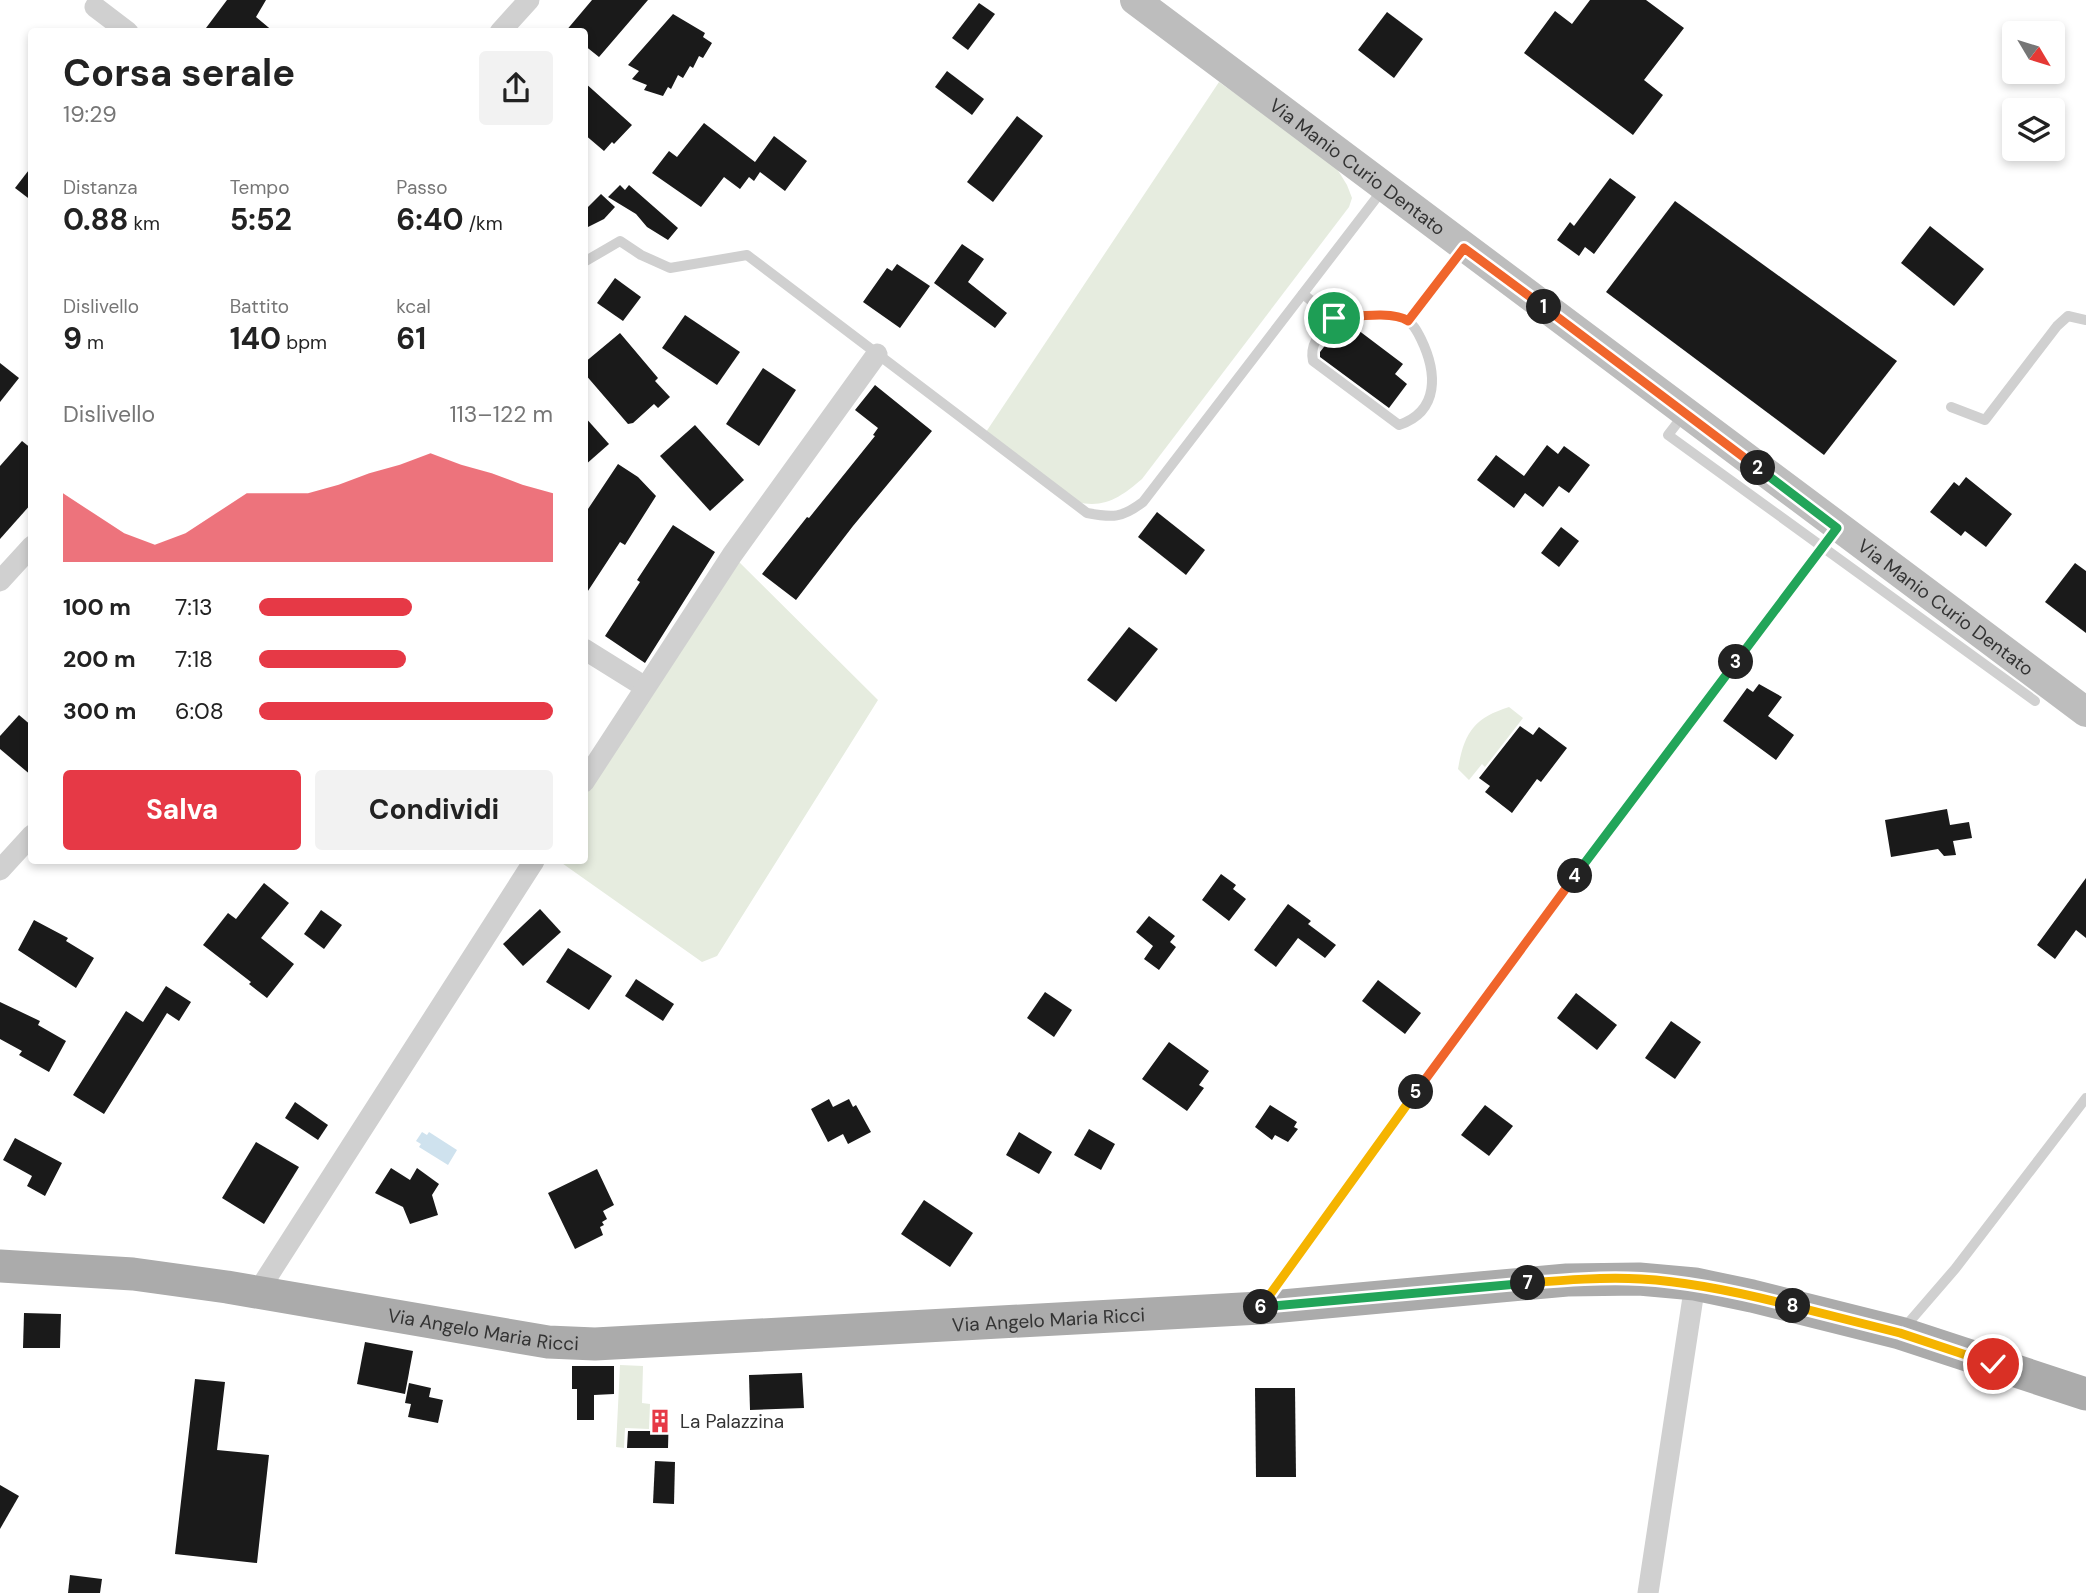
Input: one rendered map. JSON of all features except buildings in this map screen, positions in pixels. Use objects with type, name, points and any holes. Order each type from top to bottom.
[{"type":"main road","name":"Via Manio Curio Dentato","points":[[1135,0],[1685,413],[1830,538],[2086,712]]},
{"type":"main road","name":"Via Angelo Maria Ricci","points":[[0,1266],[133,1274],[548,1342],[595,1344],[1260,1308],[1567,1280],[1639,1279],[1696,1284],[1900,1333],[2086,1394]]},
{"type":"street","points":[[504,28],[529,0]]},
{"type":"street","points":[[95,7],[123,28]]},
{"type":"street","points":[[588,776],[732,555],[877,354]]},
{"type":"street","points":[[0,581],[28,550]]},
{"type":"street","points":[[588,651],[645,687]]},
{"type":"street","points":[[0,870],[28,839]]},
{"type":"street","points":[[257,1293],[532,864]]},
{"type":"street","points":[[1648,1593],[1696,1284]]},
{"type":"lane","points":[[588,260],[620,241],[641,255],[670,268],[747,255],[1087,513],[1105,517],[1126,514],[1143,502],[1384,188]]},
{"type":"lane","points":[[1408,321],[1464,248]]},
{"type":"lane","points":[[1303,294],[1334,318],[1403,317],[1414,326],[1426,349],[1434,380],[1431,395],[1411,421],[1399,425],[1313,361],[1311,352],[1316,338],[1334,318]]},
{"type":"lane","points":[[1951,407],[1985,420],[2057,326],[2068,316],[2086,320]]},
{"type":"lane","points":[[1260,1308],[1536,928],[1830,538],[2035,701]]},
{"type":"lane","points":[[1900,1333],[1955,1269],[2086,1098]]},
{"type":"shaded area","points":[[1219,82],[1334,164],[1352,198],[1349,207],[1142,479],[1127,491],[1105,502],[1077,502],[984,435]]},
{"type":"shaded area","points":[[732,555],[878,700],[717,956],[702,962],[563,864],[588,864],[588,790]]},
{"type":"shaded area","points":[[1509,707],[1523,718],[1485,767],[1482,764],[1469,780],[1458,769],[1468,736],[1487,716]]},
{"type":"shaded area","points":[[620,1365],[643,1366],[642,1403],[650,1404],[649,1429],[625,1428],[624,1448],[616,1447]]},
{"type":"water","points":[[422,1132],[427,1135],[429,1132],[457,1150],[448,1165],[419,1147],[421,1144],[416,1141]]},
{"type":"place","name":"La Palazzina","points":[[660,1421]]},
{"type":"route","points":[[1334,318],[1403,317],[1408,321],[1464,248],[1837,528],[1536,928],[1260,1308],[1567,1280],[1639,1279],[1696,1284],[1752,1296],[1900,1333],[1993,1364]]}]
